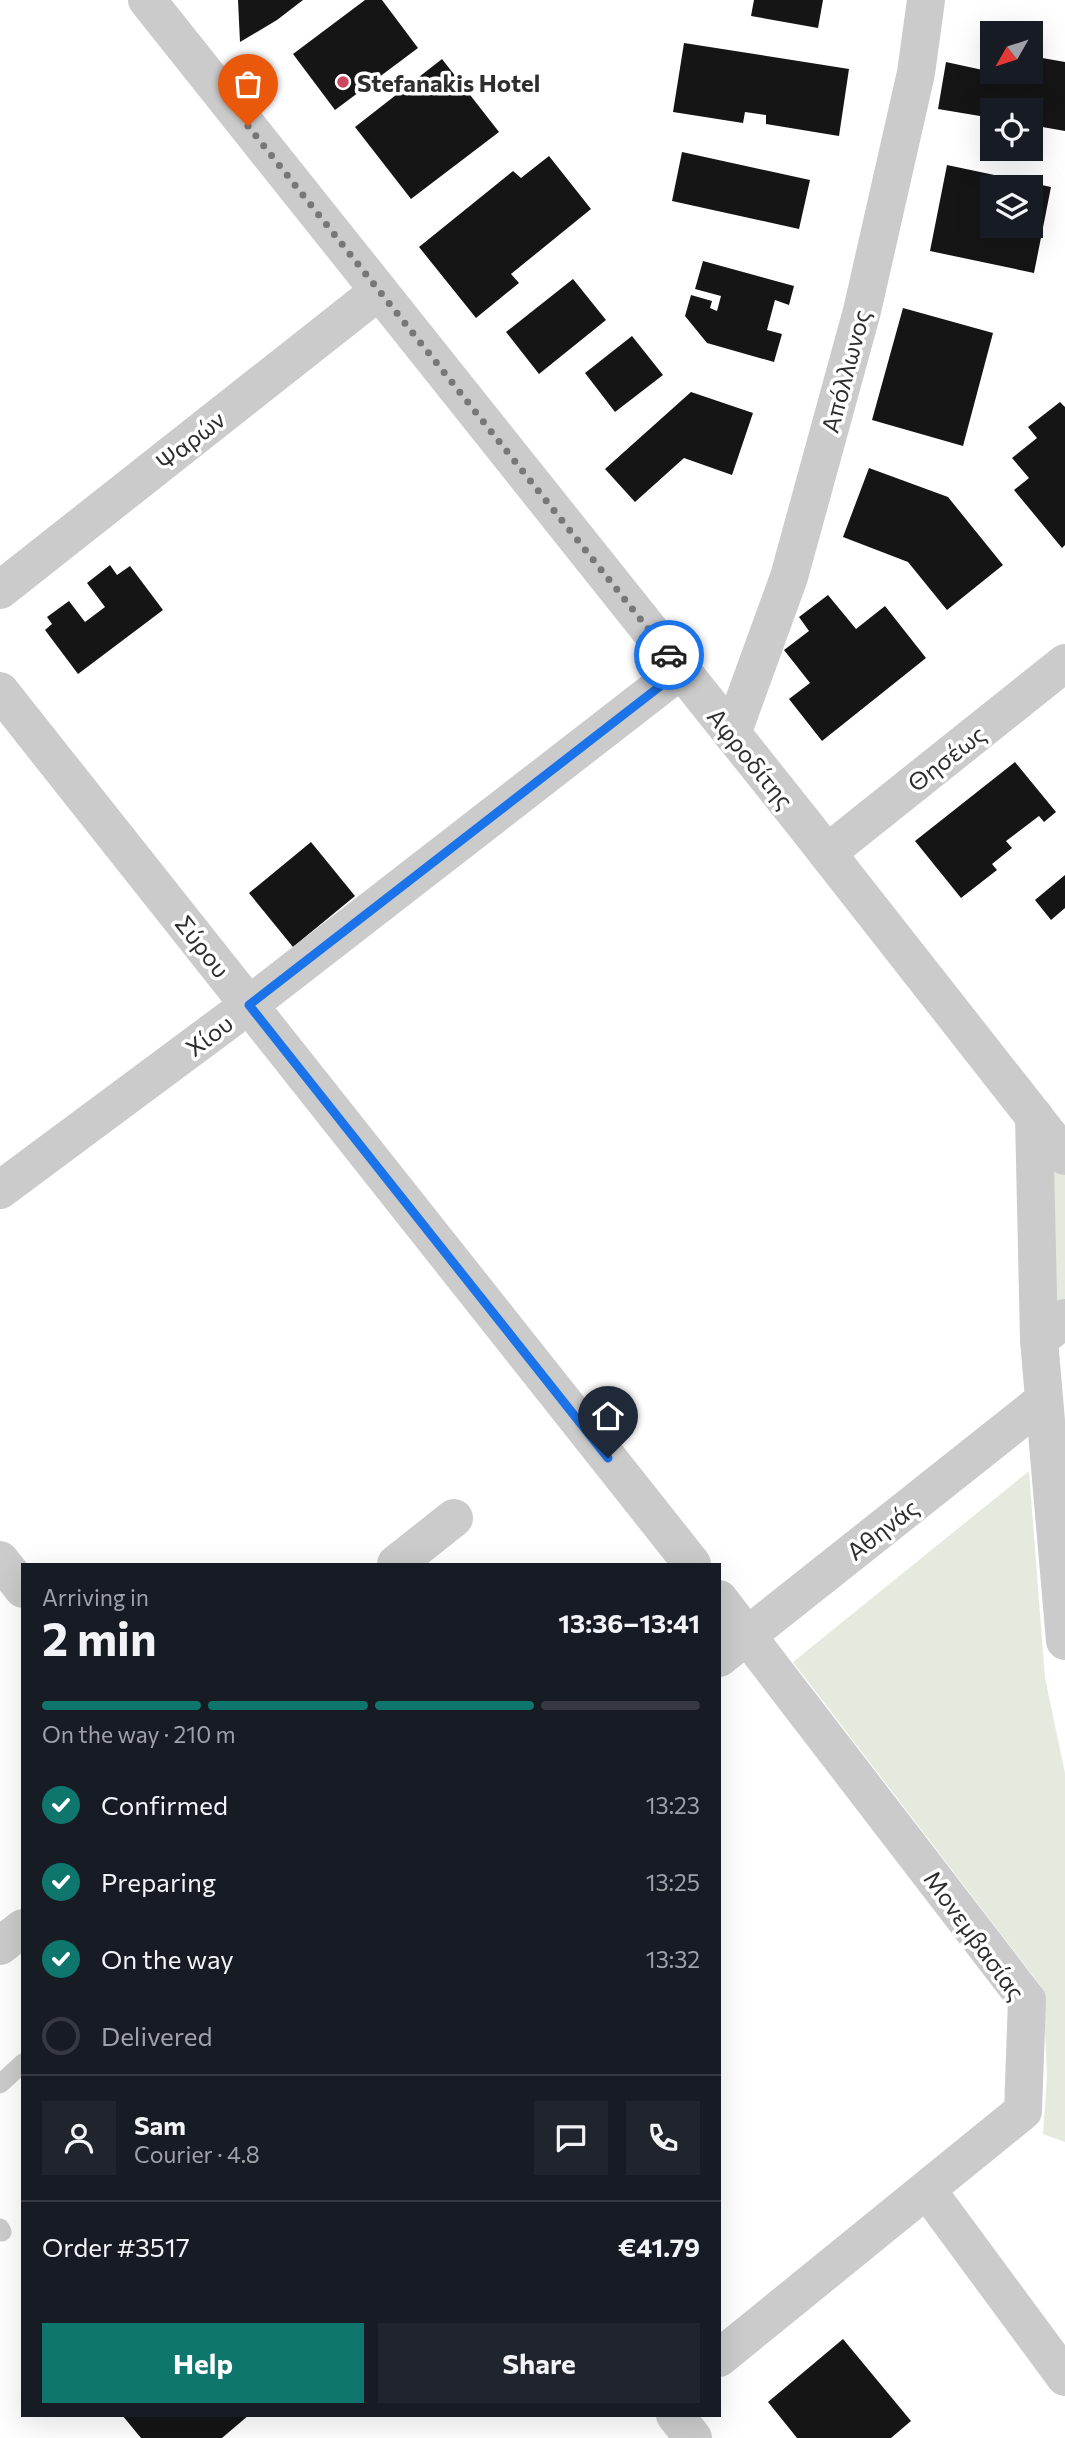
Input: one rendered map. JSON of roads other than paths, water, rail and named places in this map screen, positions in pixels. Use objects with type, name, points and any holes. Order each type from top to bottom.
[{"type":"street","name":"Απόλλωνος","points":[[732,734],[789,577],[862,311],[916,73],[926,0]]},
{"type":"street","name":"Αφροδίτης","points":[[150,1],[1065,1156]]},
{"type":"street","name":"Ψαρών","points":[[0,590],[379,291]]},
{"type":"street","name":"Θησέως","points":[[827,853],[1065,663]]},
{"type":"street","name":"Χίου","points":[[0,1190],[249,1005],[681,670]]},
{"type":"street","name":"Σύρου","points":[[0,691],[691,1563]]},
{"type":"street","points":[[1034,1116],[1052,1329],[1044,1400],[1065,1641]]},
{"type":"street","name":"Αθηνάς","points":[[734,1647],[1044,1400]]},
{"type":"street","points":[[397,1563],[454,1518]]},
{"type":"street","points":[[0,1560],[21,1586]]},
{"type":"street","points":[[721,1605],[734,1647]]},
{"type":"street","name":"Movεμβασίας","points":[[721,2356],[1023,2111],[1027,2000],[734,1647]]},
{"type":"street","points":[[0,1946],[21,1930]]},
{"type":"street","points":[[927,2190],[1065,2377]]},
{"type":"street","points":[[677,2417],[693,2438]]},
{"type":"lane","points":[[0,2084],[21,2065]]},
{"type":"place","name":"Stefanakis Hotel","points":[[343,82]]}]
